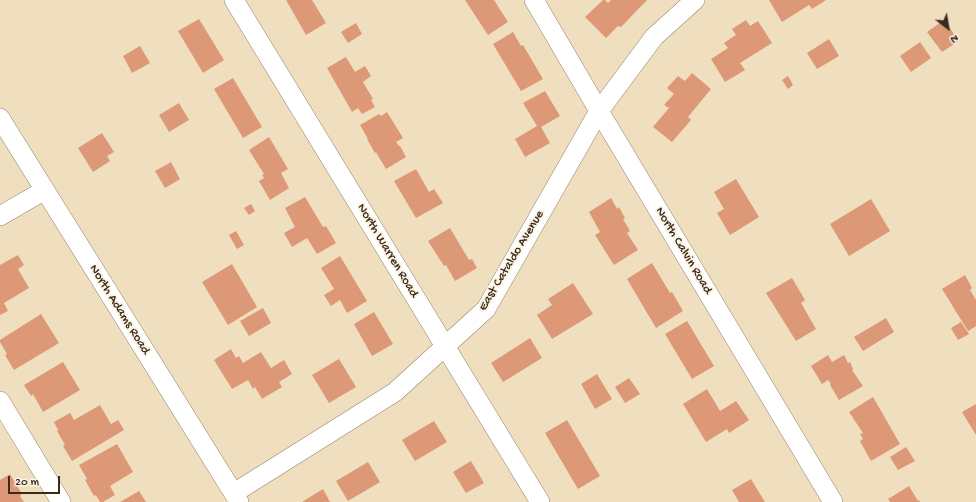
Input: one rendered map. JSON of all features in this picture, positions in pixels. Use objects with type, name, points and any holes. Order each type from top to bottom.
[{"type":"street","name":"North Warren Road","points":[[234,0],[540,502]]},
{"type":"street","name":"North Calvin Road","points":[[534,0],[833,502]]},
{"type":"street","name":"East Cataldo Avenue","points":[[236,498],[395,392],[486,309],[599,111],[654,38],[695,0]]},
{"type":"street","name":"North Adams Road","points":[[0,118],[236,498]]},
{"type":"street","points":[[0,216],[45,190]]},
{"type":"street","points":[[0,400],[60,502]]},
{"type":"building","points":[[286,0],[312,0],[326,23],[306,35]]},
{"type":"building","points":[[465,0],[494,0],[508,22],[488,35]]},
{"type":"building","points":[[603,0],[608,3],[611,0],[647,0],[621,27],[618,26],[606,38],[585,17]]},
{"type":"building","points":[[769,0],[826,0],[812,9],[809,5],[782,22]]},
{"type":"building","points":[[199,19],[224,60],[203,73],[178,31]]},
{"type":"building","points":[[746,20],[750,26],[758,21],[772,43],[740,63],[745,70],[725,82],[711,59],[728,48],[724,43],[736,35],[732,29]]},
{"type":"building","points":[[944,20],[959,41],[942,52],[927,32]]},
{"type":"building","points":[[356,23],[362,34],[348,43],[341,32]]},
{"type":"building","points":[[513,32],[521,46],[523,45],[543,79],[521,91],[493,44]]},
{"type":"building","points":[[829,39],[839,56],[817,69],[807,53]]},
{"type":"building","points":[[920,42],[931,58],[911,72],[900,56]]},
{"type":"building","points":[[140,46],[150,63],[132,73],[123,56]]},
{"type":"building","points":[[346,57],[355,72],[365,66],[371,76],[363,82],[373,99],[371,100],[375,107],[362,114],[358,108],[352,112],[327,68]]},
{"type":"building","points":[[692,73],[711,89],[688,117],[691,120],[672,142],[653,127],[669,108],[664,105],[674,94],[667,88],[678,76],[685,81]]},
{"type":"building","points":[[788,76],[793,85],[788,89],[782,80]]},
{"type":"building","points":[[233,78],[262,127],[243,138],[214,89]]},
{"type":"building","points":[[545,91],[560,116],[541,127],[550,143],[525,157],[515,139],[537,126],[523,103]]},
{"type":"building","points":[[179,103],[189,120],[169,132],[159,115]]},
{"type":"building","points":[[387,112],[403,138],[396,142],[406,157],[386,169],[376,152],[375,153],[360,125],[379,114],[381,116]]},
{"type":"building","points":[[102,133],[114,152],[107,156],[110,161],[93,172],[78,148]]},
{"type":"building","points":[[269,137],[288,169],[281,173],[289,188],[270,200],[259,181],[264,178],[262,175],[264,174],[249,150]]},
{"type":"building","points":[[171,162],[180,179],[165,188],[155,171]]},
{"type":"building","points":[[416,169],[429,192],[434,189],[443,203],[416,218],[394,181]]},
{"type":"building","points":[[736,179],[759,217],[730,235],[717,213],[724,209],[714,192]]},
{"type":"building","points":[[305,197],[323,227],[326,226],[336,243],[317,254],[307,238],[292,247],[284,233],[295,227],[285,208]]},
{"type":"building","points":[[611,198],[617,209],[619,207],[625,218],[623,219],[630,231],[627,233],[638,250],[614,265],[595,235],[600,232],[589,212]]},
{"type":"building","points":[[871,199],[890,231],[849,256],[830,224]]},
{"type":"building","points":[[251,204],[255,211],[249,215],[244,208]]},
{"type":"building","points":[[450,228],[469,260],[472,259],[477,268],[455,281],[446,265],[444,266],[428,241]]},
{"type":"building","points":[[236,231],[244,245],[237,249],[229,235]]},
{"type":"building","points":[[18,255],[24,265],[18,269],[29,288],[4,303],[8,311],[0,315],[0,265]]},
{"type":"building","points":[[340,256],[367,301],[347,313],[340,300],[331,306],[324,295],[334,289],[321,268]]},
{"type":"building","points":[[652,263],[683,311],[656,328],[627,279]]},
{"type":"building","points":[[232,264],[257,307],[228,325],[202,282]]},
{"type":"building","points":[[965,275],[972,288],[970,290],[976,300],[976,326],[968,331],[942,289]]},
{"type":"building","points":[[792,278],[805,300],[801,303],[816,329],[796,341],[766,293]]},
{"type":"building","points":[[573,283],[593,314],[552,339],[537,315],[552,305],[548,299]]},
{"type":"building","points":[[263,308],[271,323],[249,336],[240,321]]},
{"type":"building","points":[[374,312],[393,344],[372,356],[354,324]]},
{"type":"building","points":[[41,314],[59,343],[14,370],[5,355],[7,354],[0,340]]},
{"type":"building","points":[[886,318],[894,332],[863,351],[854,337]]},
{"type":"building","points":[[687,321],[714,366],[692,379],[665,334]]},
{"type":"building","points":[[961,322],[969,334],[958,340],[951,328]]},
{"type":"building","points":[[530,338],[542,358],[503,382],[491,363]]},
{"type":"building","points":[[231,349],[236,358],[239,356],[243,363],[261,352],[271,368],[284,360],[292,374],[279,382],[282,387],[262,399],[255,387],[253,389],[248,380],[232,389],[214,360]]},
{"type":"building","points":[[828,355],[832,362],[844,355],[848,363],[850,362],[853,369],[852,370],[863,386],[839,400],[828,380],[822,384],[811,366]]},
{"type":"building","points":[[339,359],[356,387],[329,403],[312,375]]},
{"type":"building","points":[[63,362],[80,390],[43,412],[33,394],[31,396],[24,385]]},
{"type":"building","points":[[597,374],[612,399],[595,409],[581,384]]},
{"type":"building","points":[[629,378],[640,394],[625,403],[615,387]]},
{"type":"building","points":[[707,389],[720,411],[736,401],[749,420],[729,433],[727,429],[706,442],[683,404]]},
{"type":"building","points":[[873,397],[900,444],[871,461],[860,441],[863,439],[860,434],[863,433],[849,412]]},
{"type":"building","points":[[976,404],[976,435],[962,412]]},
{"type":"building","points":[[100,405],[111,424],[118,420],[124,430],[72,461],[63,446],[65,445],[54,422],[70,413],[74,420]]},
{"type":"building","points":[[567,420],[600,476],[578,489],[545,433]]},
{"type":"building","points":[[434,421],[447,442],[415,461],[402,440]]},
{"type":"building","points":[[117,444],[133,472],[110,486],[115,495],[103,502],[100,502],[96,495],[94,496],[79,465]]},
{"type":"building","points":[[906,447],[915,461],[898,470],[890,457]]},
{"type":"building","points":[[471,461],[484,483],[466,493],[453,472]]},
{"type":"building","points":[[368,462],[380,482],[348,501],[336,481]]},
{"type":"building","points":[[10,474],[22,494],[20,496],[24,502],[0,502],[0,480]]},
{"type":"building","points":[[751,479],[765,502],[739,502],[732,490]]},
{"type":"building","points":[[909,486],[920,502],[890,502],[888,499]]},
{"type":"building","points":[[323,489],[330,502],[302,502]]},
{"type":"building","points":[[139,491],[146,502],[120,502]]}]
